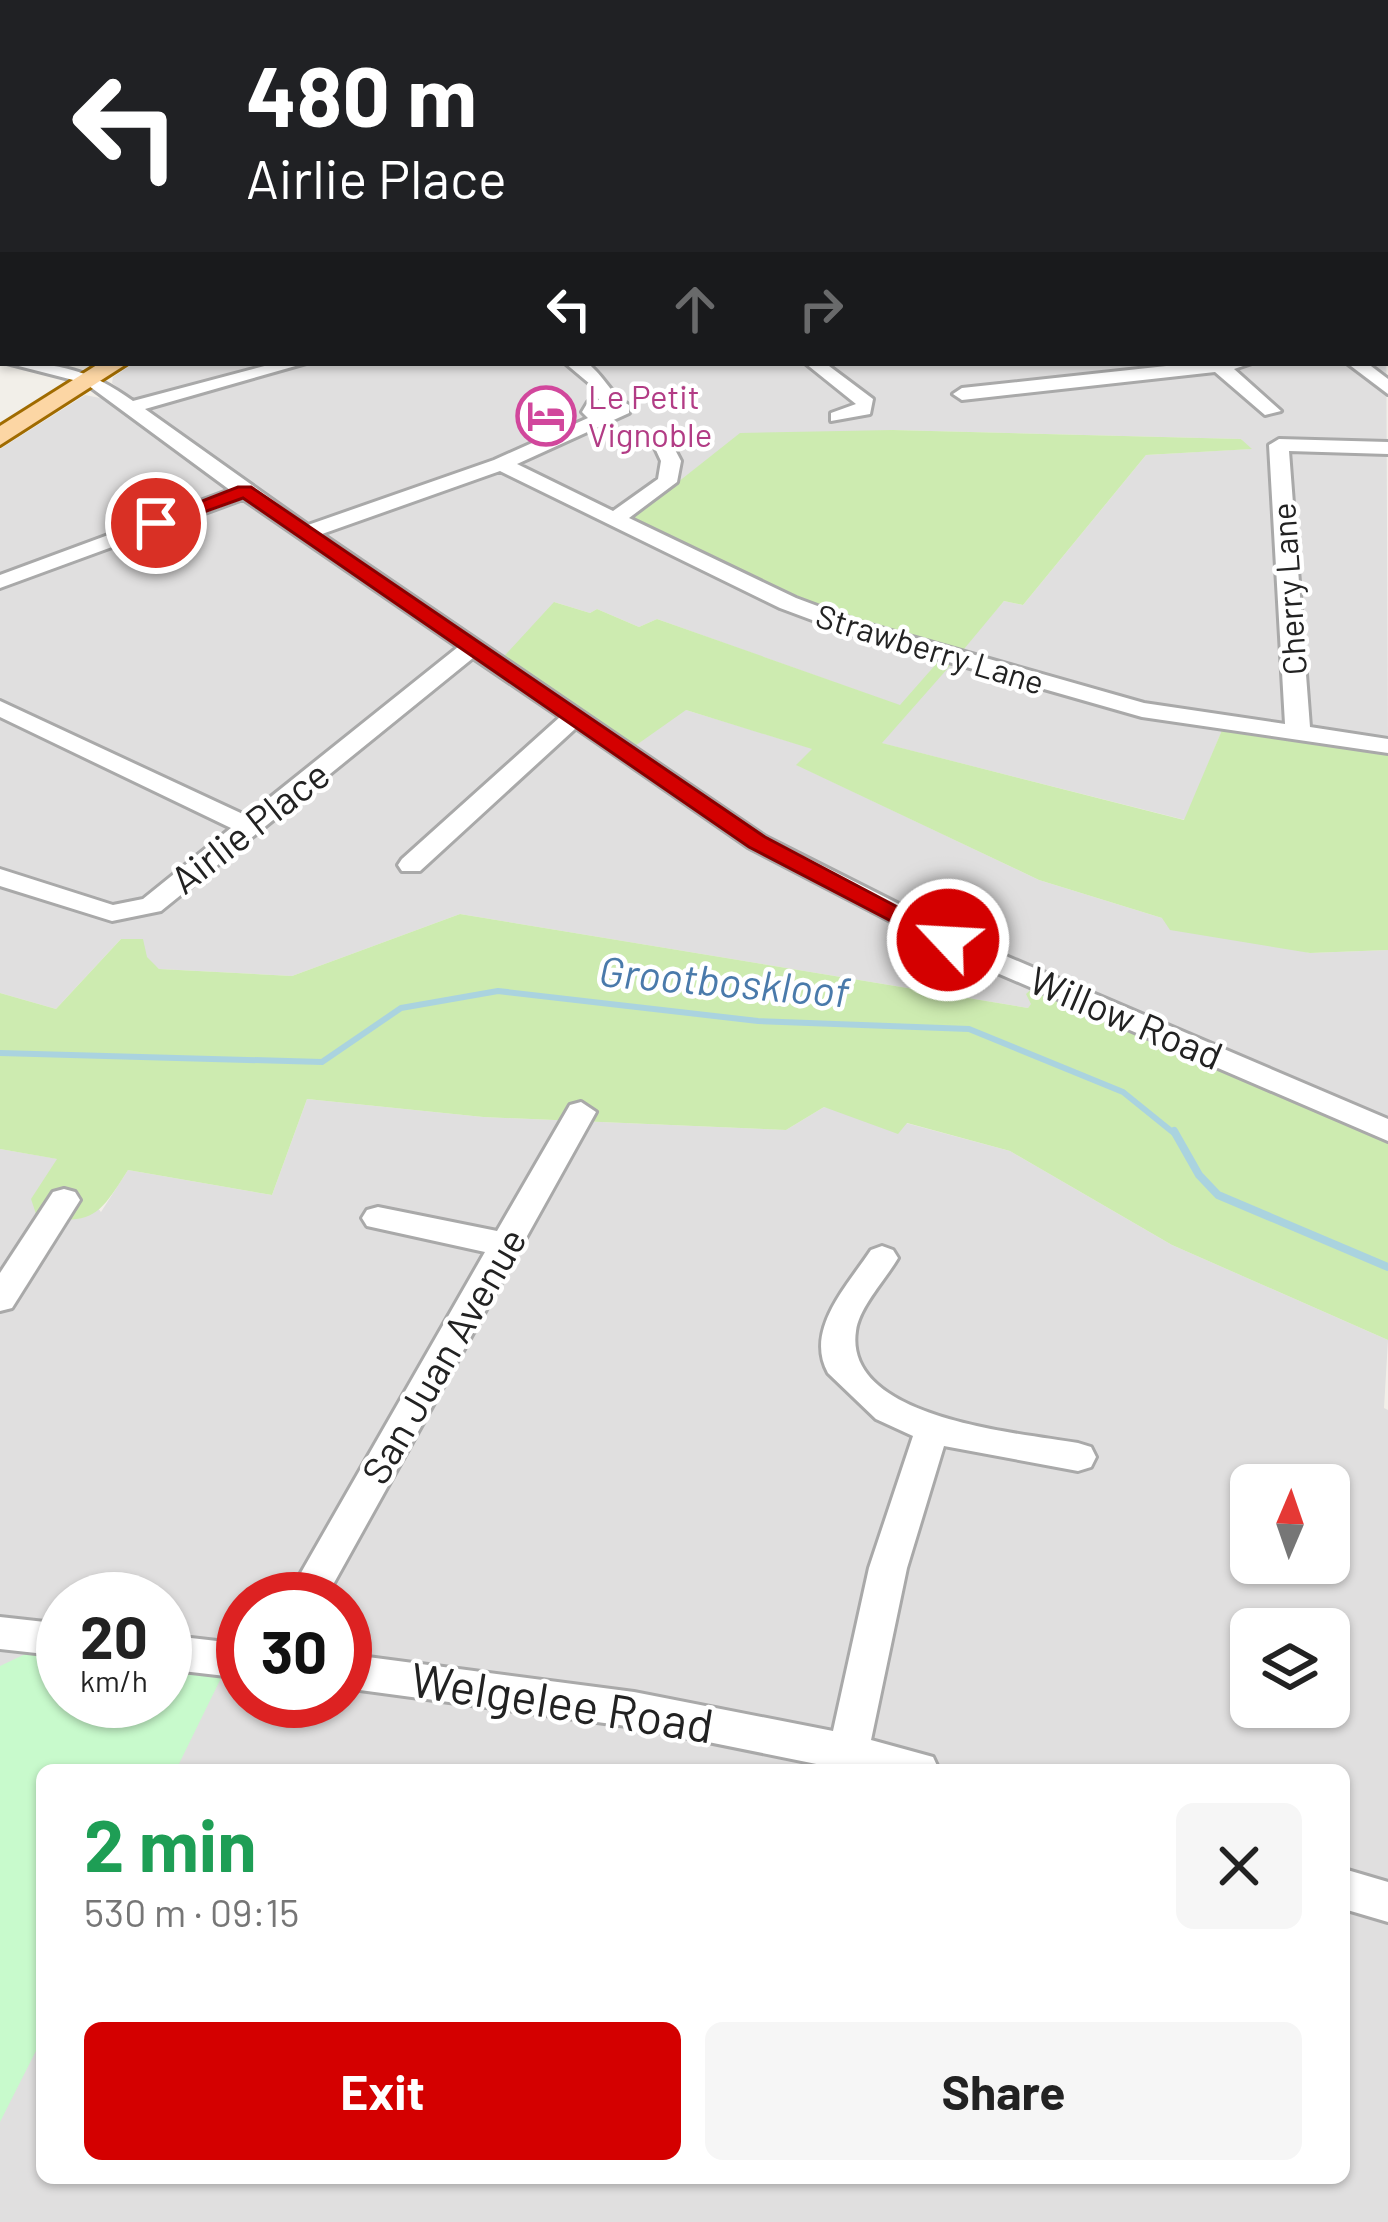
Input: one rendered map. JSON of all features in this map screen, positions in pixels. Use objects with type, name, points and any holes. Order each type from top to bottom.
[{"type":"main road","points":[[4,431],[111,366]]},
{"type":"street","points":[[30,366],[91,379]]},
{"type":"street","points":[[132,407],[286,366]]},
{"type":"street","points":[[305,533],[501,464],[606,407],[592,376],[578,366]]},
{"type":"street","points":[[819,366],[866,403],[863,410],[838,417]]},
{"type":"street","points":[[962,394],[1200,366]]},
{"type":"street","points":[[1219,366],[1272,411]]},
{"type":"street","points":[[1360,366],[1388,388]]},
{"type":"street","name":"Willow Road","points":[[91,379],[305,533],[757,842],[889,912],[1388,1131]]},
{"type":"street","name":"Cherry Lane","points":[[1298,734],[1279,445],[1388,448]]},
{"type":"street","points":[[616,518],[667,482],[670,461],[665,448]]},
{"type":"street","name":"Strawberry Lane","points":[[501,464],[788,603],[855,628],[1100,701],[1388,746]]},
{"type":"street","points":[[0,582],[245,491]]},
{"type":"street","name":"Airlie Place","points":[[0,877],[112,913],[131,913],[152,905],[471,648]]},
{"type":"street","points":[[0,708],[251,828]]},
{"type":"street","points":[[412,865],[573,718]]},
{"type":"street","name":"San Juan Avenue","points":[[320,1572],[581,1112]]},
{"type":"street","points":[[0,1299],[64,1200]]},
{"type":"street","points":[[378,1218],[508,1245]]},
{"type":"street","points":[[882,1258],[839,1326],[840,1364],[865,1392],[931,1432],[1078,1457]]},
{"type":"street","points":[[848,1751],[884,1585],[931,1432]]},
{"type":"street","points":[[2,1637],[36,1639]]},
{"type":"street","name":"Welgelee Road","points":[[372,1675],[526,1689],[897,1764]]},
{"type":"street","points":[[1350,1891],[1388,1902]]},
{"type":"shaded area","points":[[130,366],[1386,366],[1388,746],[1225,723],[1185,820],[881,743],[1004,601],[1023,605],[1146,455],[1250,449],[1241,439],[893,430],[624,521],[788,603],[944,655],[901,706],[657,619],[639,627],[597,609],[590,613],[554,602],[686,710],[814,749],[797,765],[1039,880],[1162,918],[1310,953],[1388,950],[1388,1131],[1032,1004],[1028,1008],[460,914],[292,976],[159,969],[121,939],[56,1009],[0,993],[0,449],[85,395],[105,399],[123,392],[112,383],[113,377]]},
{"type":"shaded area","points":[[307,1099],[483,1117],[786,1130],[824,1107],[1010,1151],[1172,1245],[1388,1340],[1384,1408],[1388,1410],[1388,2222],[0,2222],[0,1149],[58,1159],[101,1212],[128,1170],[272,1195]]},
{"type":"green space","points":[[893,430],[1241,439],[1252,449],[1146,455],[1023,605],[1004,601],[959,655],[802,603],[645,523],[630,520],[740,433]]},
{"type":"green space","points":[[554,602],[590,613],[597,609],[639,627],[657,619],[900,705],[944,655],[956,659],[882,743],[1184,820],[1225,723],[1388,746],[1388,950],[1310,953],[1170,930],[1162,918],[1039,880],[796,765],[812,749],[686,710],[625,753],[496,665]]},
{"type":"green space","points":[[460,914],[1028,1008],[1026,994],[1041,980],[1388,1131],[1388,1340],[1172,1245],[1010,1151],[907,1123],[898,1134],[824,1107],[786,1130],[483,1117],[307,1099],[272,1195],[128,1170],[93,1214],[71,1220],[37,1217],[31,1199],[57,1159],[0,1149],[0,993],[56,1009],[121,939],[143,939],[147,957],[159,969],[292,976]]},
{"type":"green space","points":[[36,1649],[36,1728],[192,1728],[192,1668],[216,1671],[216,1688],[179,1764],[36,1764],[36,2051],[0,2122],[0,1666]]},
{"type":"waterway","name":"Grootboskloof","points":[[0,1053],[322,1062],[401,1008],[498,991],[758,1021],[969,1029],[1123,1092],[1175,1134]]},
{"type":"waterway","name":"Grootboskloof","points":[[1174,1131],[1199,1175],[1218,1195],[1388,1267]]},
{"type":"place","name":"Le Petit Vignoble","points":[[546,416]]},
{"type":"route","points":[[156,523],[245,491],[757,842],[948,940]]}]
